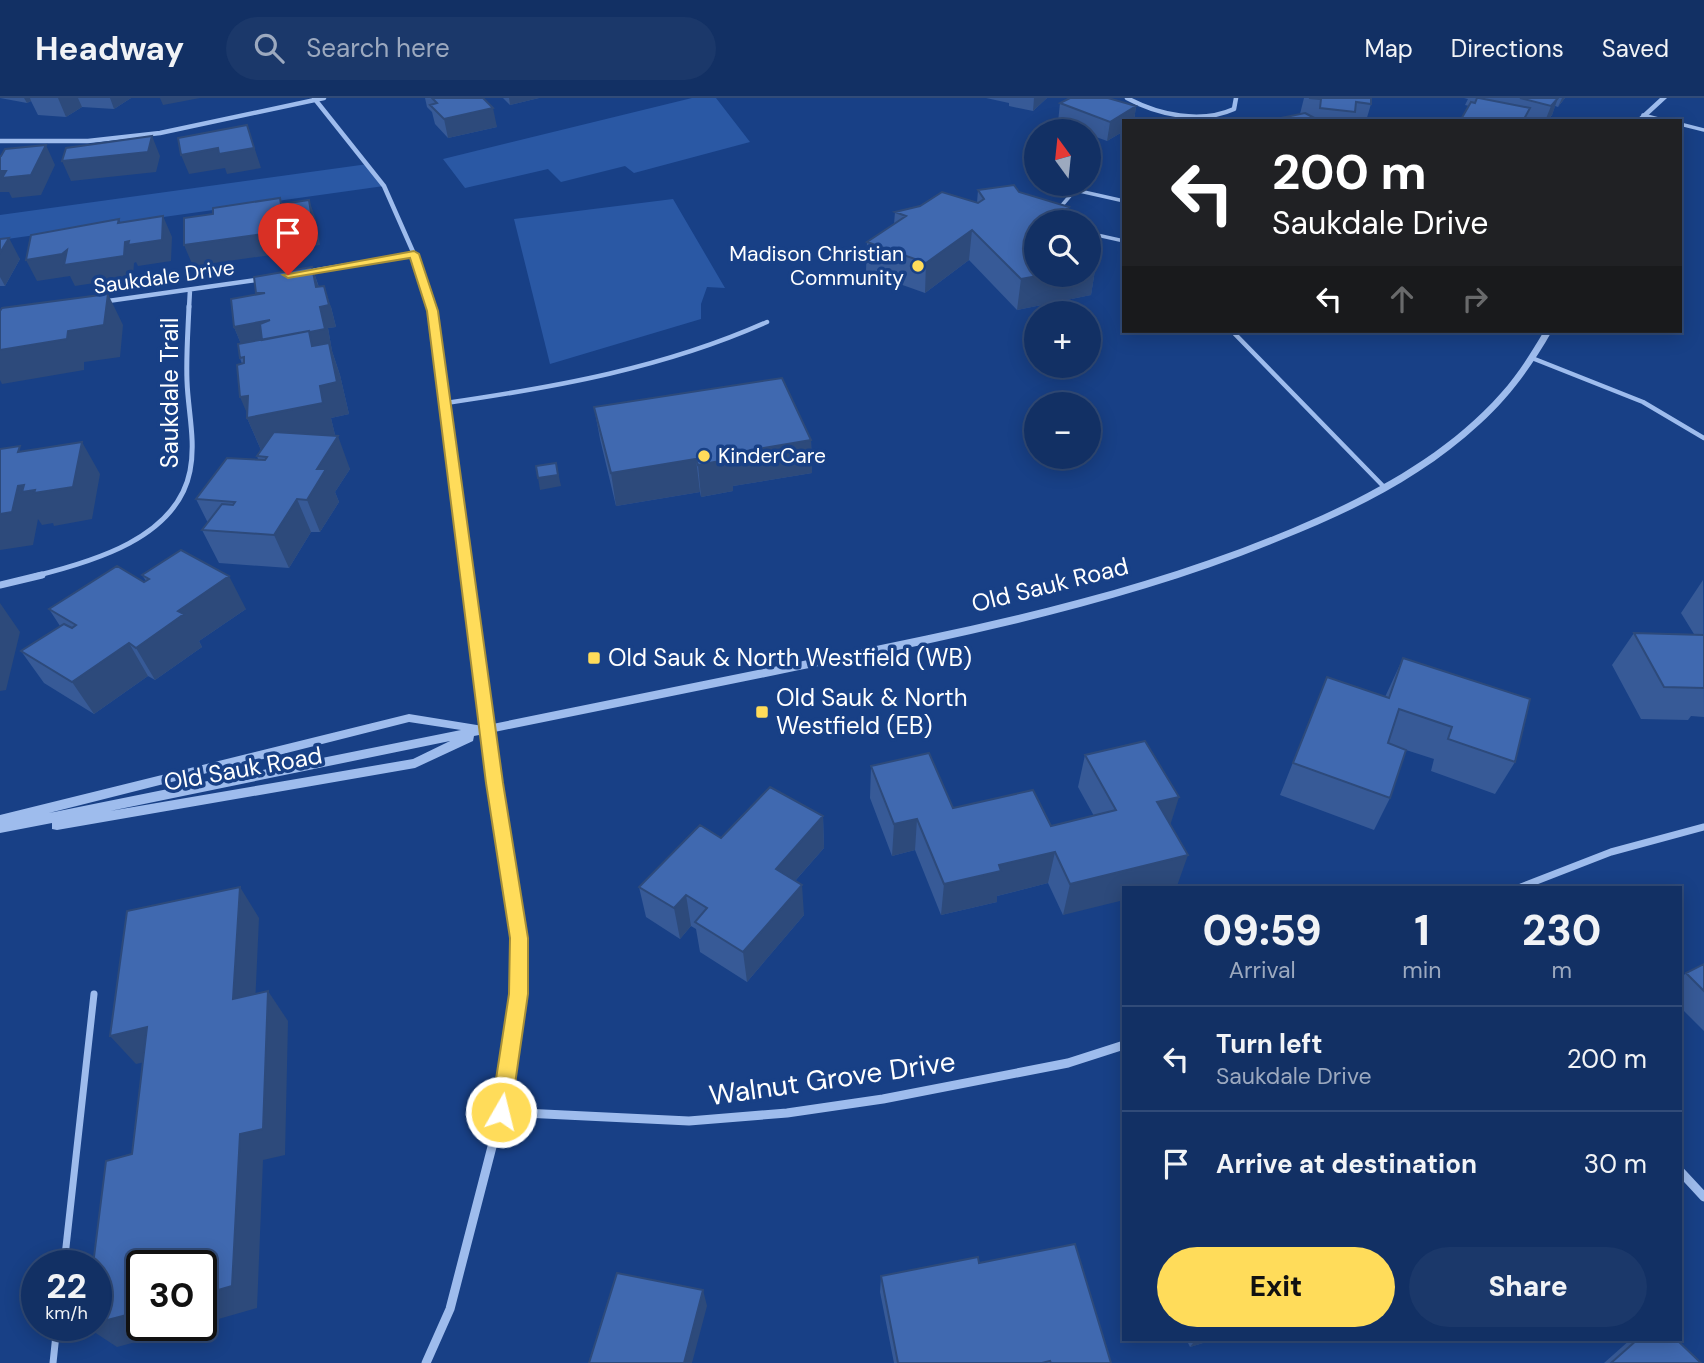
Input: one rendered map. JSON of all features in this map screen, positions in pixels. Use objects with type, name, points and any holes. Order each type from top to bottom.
[{"type":"street","points":[[0,141],[88,141],[160,133],[324,98]]},
{"type":"street","points":[[1127,98],[1150,108],[1207,117],[1227,114],[1234,109],[1236,98]]},
{"type":"street","points":[[1640,118],[1664,98]]},
{"type":"street","points":[[315,99],[384,186],[414,254],[432,311],[519,938],[519,994],[501,1112],[450,1309],[426,1363]]},
{"type":"street","points":[[296,274],[414,254]]},
{"type":"street","name":"Saukdale Drive","points":[[95,303],[269,278]]},
{"type":"street","name":"Saukdale Trail","points":[[0,585],[103,556],[145,532],[179,503],[189,479],[192,449],[187,380],[190,290]]},
{"type":"street","name":"Old Sauk Road","points":[[0,828],[831,659],[1125,590],[1261,545],[1385,488],[1470,428],[1513,385],[1547,333]]},
{"type":"street","name":"Old Sauk Road","points":[[0,820],[409,718],[488,729]]},
{"type":"street","name":"Old Sauk Road","points":[[0,835],[415,763],[488,729]]},
{"type":"street","points":[[1523,886],[1593,855],[1667,834],[1704,827]]},
{"type":"street","name":"Walnut Grove Drive","points":[[501,1112],[689,1121],[787,1113],[883,1099],[1068,1063],[1122,1046]]},
{"type":"street","points":[[1682,1173],[1704,1197]]},
{"type":"lane","points":[[1682,124],[1704,130]]},
{"type":"lane","points":[[1058,210],[1075,190],[1122,201]]},
{"type":"lane","points":[[1101,236],[1122,241]]},
{"type":"lane","points":[[446,403],[507,394],[624,369],[708,347],[767,321]]},
{"type":"lane","points":[[1234,333],[1385,488]]},
{"type":"lane","points":[[1532,358],[1628,394],[1686,425],[1704,438]]},
{"type":"lane","points":[[66,1250],[94,994]]},
{"type":"lane","points":[[53,1363],[55,1341]]},
{"type":"shaded area","points":[[692,98],[716,98],[750,142],[634,173],[625,166],[561,182],[548,169],[465,188],[443,159]]},
{"type":"shaded area","points":[[368,164],[384,186],[0,240],[0,215]]},
{"type":"shaded area","points":[[673,199],[725,288],[707,287],[701,304],[701,319],[550,364],[514,219]]},
{"type":"building","points":[[432,98],[483,98],[493,108],[444,119],[430,105],[437,103]]},
{"type":"building","points":[[1070,98],[1108,98],[1136,106],[1110,122],[1060,103]]},
{"type":"building","points":[[1309,98],[1371,98],[1371,104],[1356,102],[1355,112],[1320,108],[1321,99]]},
{"type":"building","points":[[1477,98],[1530,108],[1524,119],[1461,119],[1471,102],[1475,103]]},
{"type":"building","points":[[1520,98],[1558,98],[1551,106]]},
{"type":"building","points":[[1305,113],[1316,119],[1276,119]]},
{"type":"building","points":[[247,125],[254,148],[219,154],[218,148],[181,155],[178,138]]},
{"type":"building","points":[[152,136],[148,152],[62,161],[66,148]]},
{"type":"building","points":[[46,145],[31,175],[2,178],[6,171],[0,171],[0,156],[5,149]]},
{"type":"building","points":[[1014,185],[1024,196],[1069,207],[1065,210],[1024,210],[1024,278],[1021,279],[972,230],[926,263],[867,242],[906,216],[895,212],[920,206],[942,192],[978,203],[984,199],[978,190]]},
{"type":"building","points":[[280,198],[281,204],[309,200],[313,225],[184,245],[184,218],[213,214],[213,208]]},
{"type":"building","points":[[163,216],[162,240],[128,245],[129,241],[125,242],[124,256],[64,265],[67,250],[62,254],[26,260],[31,235],[119,219],[118,223]]},
{"type":"building","points":[[9,238],[0,253],[0,239]]},
{"type":"building","points":[[312,267],[316,287],[324,286],[329,305],[320,307],[325,329],[262,340],[260,324],[270,320],[234,327],[231,299],[265,293],[256,293],[254,277]]},
{"type":"building","points":[[108,294],[104,325],[68,331],[67,339],[0,350],[2,308]]},
{"type":"building","points":[[309,331],[312,346],[329,343],[337,382],[320,386],[323,403],[247,418],[248,396],[240,397],[237,365],[244,363],[244,357],[240,358],[238,344]]},
{"type":"building","points":[[782,378],[811,440],[729,454],[731,459],[698,465],[696,459],[611,473],[594,407]]},
{"type":"building","points":[[274,432],[338,436],[317,469],[326,469],[307,500],[297,499],[274,535],[202,530],[222,504],[233,505],[235,502],[196,499],[227,458],[265,460],[267,457],[257,456]]},
{"type":"building","points":[[82,442],[73,487],[34,493],[35,490],[22,492],[24,485],[18,486],[12,512],[0,514],[0,449],[20,446],[18,452]]},
{"type":"building","points":[[556,463],[558,475],[538,478],[536,466]]},
{"type":"building","points":[[181,550],[229,576],[178,611],[184,614],[136,648],[129,643],[72,682],[21,651],[64,624],[72,628],[76,625],[49,609],[117,566],[144,582],[149,579],[142,575]]},
{"type":"building","points":[[1634,633],[1704,635],[1704,688],[1664,687]]},
{"type":"building","points":[[1403,658],[1530,699],[1515,762],[1448,739],[1452,727],[1399,709],[1388,743],[1406,750],[1390,798],[1293,763],[1327,677],[1389,698]]},
{"type":"building","points":[[1145,741],[1179,797],[1157,802],[1188,855],[1070,884],[1055,852],[999,865],[1001,871],[944,884],[917,819],[894,824],[871,766],[929,753],[953,808],[1033,790],[1051,826],[1116,810],[1085,755]]},
{"type":"building","points":[[770,787],[823,816],[776,869],[802,885],[743,952],[695,922],[707,908],[686,895],[674,908],[639,887],[700,825],[721,838]]},
{"type":"building","points":[[240,887],[233,999],[268,991],[263,1129],[240,1134],[232,1286],[217,1290],[217,1250],[126,1250],[126,1315],[112,1319],[112,1250],[95,1250],[106,1161],[132,1154],[147,1027],[110,1036],[127,911]]},
{"type":"building","points":[[1704,964],[1704,991],[1686,973]]},
{"type":"building","points":[[1075,1244],[1111,1363],[898,1363],[881,1276],[978,1257],[979,1263]]},
{"type":"building","points":[[617,1273],[703,1290],[684,1363],[589,1363]]},
{"type":"building","points":[[1636,1341],[1678,1341],[1701,1363],[1611,1363]]},
{"type":"place","name":"Madison Christian Community","points":[[918,266]]},
{"type":"place","name":"KinderCare","points":[[704,456]]},
{"type":"place","name":"Old Sauk & North Westfield (WB)","points":[[594,658]]},
{"type":"place","name":"Old Sauk & North Westfield (EB)","points":[[762,712]]},
{"type":"route","points":[[288,275],[414,254],[432,311],[495,783],[519,938],[519,994],[501,1112]]}]
